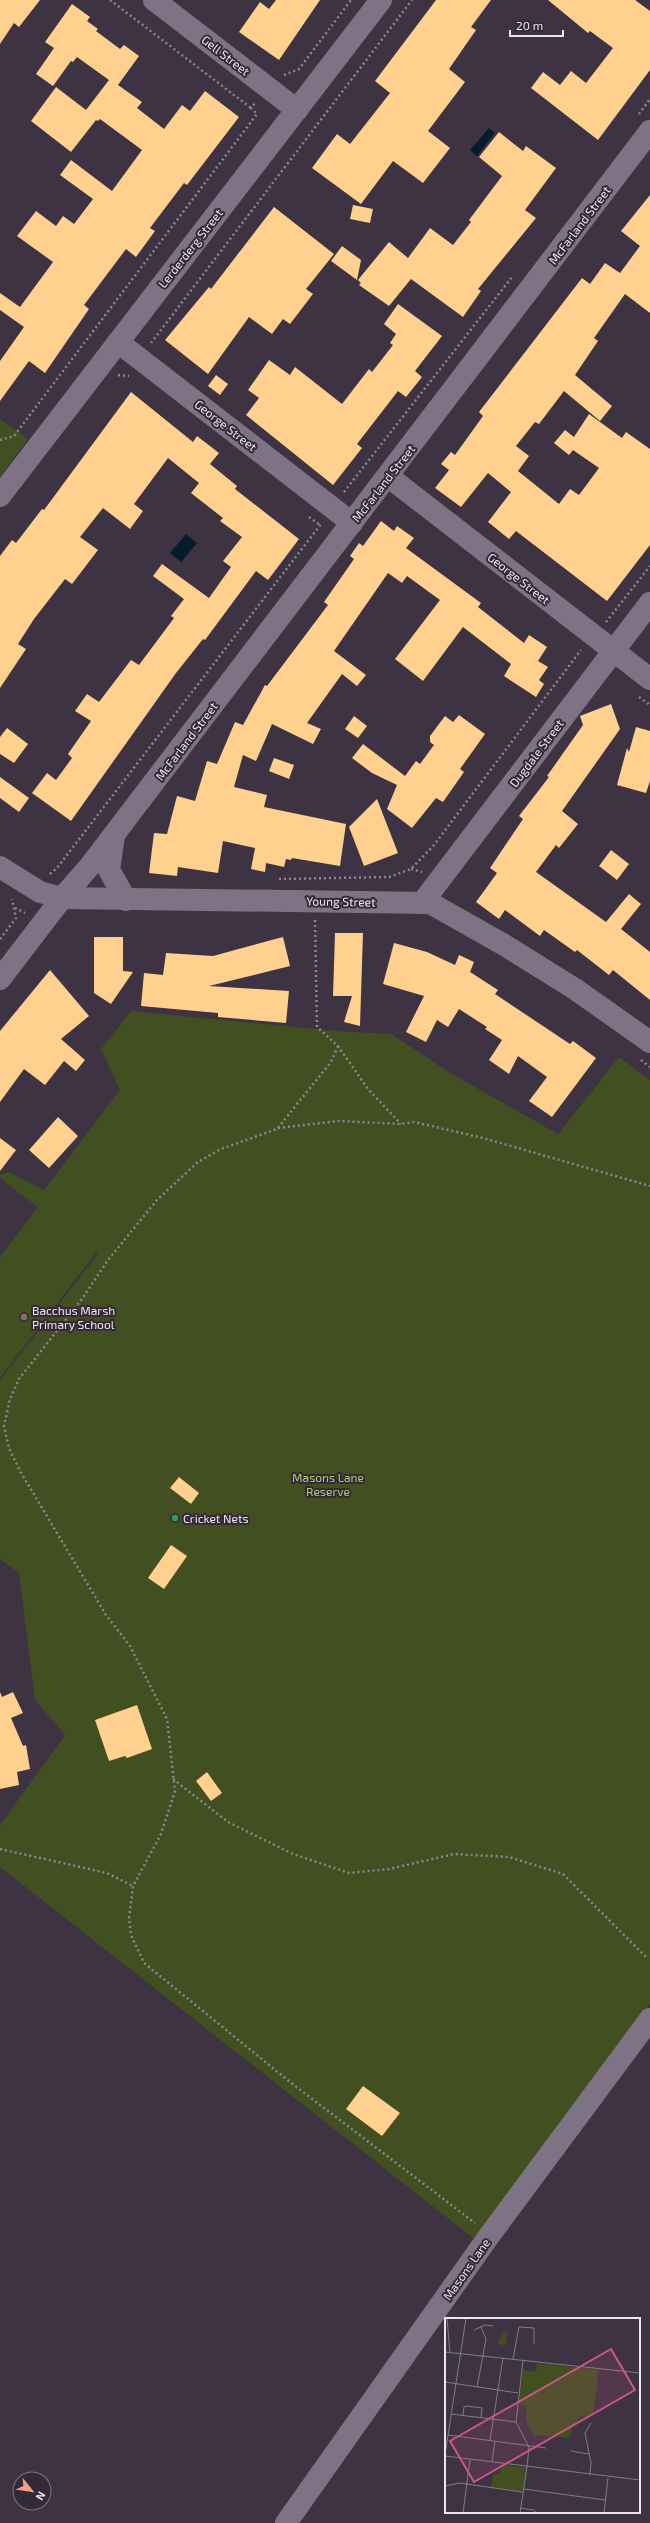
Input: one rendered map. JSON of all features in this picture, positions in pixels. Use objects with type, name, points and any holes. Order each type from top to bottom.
[{"type":"street","name":"Gell Street","points":[[154,0],[297,110]]},
{"type":"street","name":"Lerderderg Street","points":[[0,496],[381,0]]},
{"type":"street","name":"McFarland Street","points":[[0,979],[62,898],[90,866],[114,835],[388,477],[643,124]]},
{"type":"street","name":"George Street","points":[[118,342],[352,523]]},
{"type":"street","name":"George Street","points":[[388,477],[614,650],[642,686]]},
{"type":"street","name":"Dugdale Street","points":[[422,903],[650,603]]},
{"type":"street","name":"McFarland Street","points":[[114,835],[109,870],[126,900]]},
{"type":"street","name":"Young Street","points":[[0,867],[40,892],[62,898],[126,900],[314,900],[430,903],[506,946],[575,989],[650,1042]]},
{"type":"street","name":"Masons Lane","points":[[286,2523],[489,2236],[650,2019]]},
{"type":"path","points":[[0,440],[14,436],[257,114],[110,0]]},
{"type":"path","points":[[251,108],[276,75],[288,75],[299,69],[351,0]]},
{"type":"path","points":[[157,348],[150,343],[412,0]]},
{"type":"path","points":[[643,124],[650,99]]},
{"type":"path","points":[[336,490],[342,494],[514,273]]},
{"type":"path","points":[[112,377],[121,374],[132,377]]},
{"type":"path","points":[[43,874],[48,875],[57,868],[320,526],[307,516]]},
{"type":"path","points":[[604,624],[650,566]]},
{"type":"path","points":[[278,879],[389,878],[411,869],[434,845],[582,650]]},
{"type":"path","points":[[642,686],[650,705]]},
{"type":"path","points":[[0,939],[16,918],[14,900],[10,897]]},
{"type":"path","points":[[314,900],[317,1027],[338,1046],[368,1089],[401,1124]]},
{"type":"path","points":[[277,1128],[331,1062],[338,1046]]},
{"type":"path","points":[[489,2236],[463,2213],[290,2082],[144,1963],[131,1935],[129,1918],[133,1886],[169,1815],[175,1791],[167,1719],[130,1646],[106,1615],[20,1471],[9,1448],[4,1426],[10,1399],[19,1379],[82,1299],[108,1260],[157,1200],[198,1162],[221,1149],[277,1128],[339,1121],[401,1124],[414,1122],[483,1138],[650,1186]]},
{"type":"path","points":[[173,1779],[228,1822],[293,1854],[349,1874],[389,1869],[454,1854],[509,1856],[563,1874],[646,1957]]},
{"type":"path","points":[[0,1849],[107,1873],[133,1886]]},
{"type":"green space","points":[[0,419],[28,439],[0,477]]},
{"type":"green space","name":"Masons Lane Reserve","points":[[131,1011],[336,1031],[391,1034],[452,1074],[558,1134],[619,1057],[650,1080],[650,2004],[477,2241],[0,1867],[0,1825],[65,1735],[35,1700],[19,1573],[0,1559],[0,1380],[98,1254],[96,1253],[0,1378],[0,1257],[38,1207],[0,1178],[0,1175],[9,1172],[44,1190],[120,1090],[101,1049]]},
{"type":"water","points":[[489,128],[495,133],[477,156],[470,150]]},
{"type":"water","points":[[186,534],[197,543],[181,562],[170,553]]},
{"type":"building","points":[[0,0],[40,0],[19,27],[14,23],[0,44]]},
{"type":"building","points":[[276,0],[320,0],[279,60],[239,32],[260,2],[269,9]]},
{"type":"building","points":[[436,0],[491,0],[471,27],[476,30],[449,69],[465,82],[428,131],[450,148],[423,183],[393,161],[361,204],[312,168],[337,134],[350,144],[390,93],[375,81]]},
{"type":"building","points":[[548,0],[635,0],[650,11],[650,70],[598,140],[531,88],[543,72],[560,85],[571,71],[586,83],[613,48],[590,31],[588,33]]},
{"type":"building","points":[[72,4],[90,17],[87,21],[98,29],[96,31],[120,49],[124,45],[139,56],[118,85],[142,102],[137,108],[164,129],[182,105],[190,111],[205,91],[239,117],[187,185],[184,183],[150,228],[155,231],[136,257],[126,249],[84,305],[89,309],[45,373],[29,361],[0,401],[0,361],[24,327],[0,310],[0,293],[20,307],[53,262],[17,236],[36,211],[56,226],[63,216],[74,224],[93,199],[60,175],[71,160],[112,191],[142,150],[100,119],[98,121],[96,120],[71,152],[31,121],[56,87],[86,110],[109,80],[77,57],[73,62],[71,61],[53,86],[36,74],[54,48],[45,42]]},
{"type":"building","points":[[499,132],[523,151],[526,146],[556,168],[525,210],[536,218],[478,289],[481,291],[463,317],[411,279],[389,306],[359,285],[361,283],[358,280],[389,242],[408,258],[430,228],[453,245],[471,222],[469,220],[502,176],[479,157]]},
{"type":"building","points":[[650,195],[650,313],[625,294],[594,338],[598,341],[575,375],[612,406],[600,421],[564,391],[539,424],[535,422],[516,446],[529,456],[518,471],[559,504],[570,489],[579,495],[599,468],[573,450],[569,455],[554,443],[565,430],[574,437],[589,414],[622,438],[626,432],[650,449],[650,545],[607,601],[516,531],[509,539],[488,522],[511,492],[488,473],[461,507],[435,488],[449,470],[441,464],[451,452],[455,455],[483,416],[479,412],[582,278],[590,284],[605,263],[620,273],[640,246],[621,231]]},
{"type":"building","points":[[353,205],[373,209],[370,223],[350,219]]},
{"type":"building","points":[[274,207],[334,254],[306,289],[313,294],[290,324],[283,319],[272,334],[249,317],[208,374],[165,340],[209,287],[211,289]]},
{"type":"building","points":[[342,246],[361,260],[357,280],[331,261]]},
{"type":"building","points":[[398,304],[442,336],[415,371],[422,377],[406,397],[398,391],[357,444],[362,448],[333,485],[246,415],[259,398],[248,390],[269,360],[290,375],[295,367],[342,404],[369,369],[372,372],[393,345],[390,343],[396,334],[384,324]]},
{"type":"building","points":[[216,375],[228,384],[220,395],[208,386]]},
{"type":"building","points":[[131,392],[193,442],[197,436],[219,453],[210,464],[237,486],[235,489],[299,539],[268,580],[256,571],[205,640],[203,639],[176,673],[71,821],[32,793],[47,773],[56,780],[72,758],[68,754],[91,721],[75,711],[87,694],[99,702],[131,660],[139,665],[174,618],[171,616],[184,599],[153,576],[162,564],[209,598],[231,567],[223,561],[242,537],[220,521],[223,518],[191,493],[199,483],[168,458],[134,504],[143,511],[130,529],[103,508],[80,537],[98,550],[72,584],[65,579],[34,619],[18,644],[26,649],[0,688],[0,556],[12,540],[16,543],[42,509],[44,510]]},
{"type":"building","points":[[381,521],[394,531],[397,526],[414,538],[406,548],[481,603],[478,607],[524,643],[529,635],[547,647],[538,661],[548,667],[539,680],[544,684],[536,697],[504,676],[511,664],[463,627],[423,681],[395,659],[440,600],[407,576],[402,583],[388,573],[334,651],[366,675],[357,686],[342,674],[307,723],[321,729],[313,744],[272,724],[256,761],[243,755],[234,787],[267,795],[264,807],[346,824],[340,866],[292,858],[291,860],[286,859],[284,867],[266,863],[265,872],[251,869],[255,848],[223,841],[218,873],[178,867],[177,876],[149,873],[154,833],[167,834],[177,796],[195,801],[207,761],[217,764],[235,722],[243,725],[265,685],[267,686],[328,605],[324,602],[354,559],[350,556],[359,543],[363,546]]},
{"type":"building","points":[[611,704],[620,729],[562,811],[578,824],[559,848],[556,845],[536,872],[606,922],[629,894],[641,904],[621,929],[650,952],[650,1000],[613,970],[609,975],[577,950],[575,952],[544,930],[540,936],[505,910],[499,919],[476,902],[497,873],[490,868],[523,819],[519,816],[549,777],[547,776],[583,725],[580,716]]},
{"type":"building","points":[[459,715],[485,734],[460,769],[464,772],[443,802],[436,798],[412,828],[387,809],[397,785],[372,773],[352,758],[363,744],[405,776],[416,761],[420,764],[434,745],[430,742],[430,736],[445,716],[453,722]]},
{"type":"building","points":[[354,716],[367,726],[358,738],[345,729]]},
{"type":"building","points":[[636,727],[650,731],[650,781],[646,793],[617,785],[627,748],[629,752]]},
{"type":"building","points":[[7,728],[28,744],[14,763],[0,754],[0,737]]},
{"type":"building","points":[[274,758],[294,765],[289,779],[269,771]]},
{"type":"building","points":[[0,777],[29,798],[19,812],[0,798]]},
{"type":"building","points":[[377,799],[398,853],[364,866],[349,827]]},
{"type":"building","points":[[611,850],[629,864],[617,880],[599,866]]},
{"type":"building","points":[[335,933],[363,933],[360,1026],[344,1022],[352,996],[333,996]]},
{"type":"building","points":[[94,937],[123,937],[123,971],[133,972],[111,1004],[94,993]]},
{"type":"building","points":[[283,937],[290,966],[209,986],[289,991],[286,1023],[218,1017],[218,1013],[141,1006],[144,973],[163,975],[166,953],[213,956]]},
{"type":"building","points":[[394,943],[427,952],[455,965],[459,955],[474,962],[470,972],[498,990],[495,994],[570,1044],[573,1041],[596,1058],[552,1117],[529,1101],[547,1077],[518,1056],[509,1074],[489,1060],[502,1040],[485,1029],[487,1027],[459,1009],[448,1027],[437,1020],[426,1042],[406,1032],[424,996],[383,984]]},
{"type":"building","points":[[50,970],[89,1016],[61,1039],[85,1060],[76,1071],[64,1061],[45,1085],[24,1069],[0,1102],[0,1031]]},
{"type":"building","points":[[58,1117],[78,1136],[49,1168],[29,1150]]},
{"type":"building","points":[[0,1138],[16,1150],[0,1171]]},
{"type":"building","points":[[179,1477],[199,1493],[191,1504],[170,1488]]},
{"type":"building","points":[[171,1545],[187,1556],[164,1589],[148,1578]]},
{"type":"building","points":[[0,1692],[2,1697],[13,1692],[23,1713],[11,1718],[23,1746],[26,1745],[30,1769],[17,1772],[19,1785],[0,1789]]},
{"type":"building","points":[[137,1705],[152,1749],[127,1758],[125,1756],[109,1761],[95,1720]]},
{"type":"building","points":[[207,1772],[222,1793],[211,1801],[196,1781]]},
{"type":"building","points":[[363,2086],[400,2113],[382,2136],[346,2109]]},
{"type":"place","name":"Bacchus Marsh Primary School","points":[[24,1317]]},
{"type":"place","name":"Cricket Nets","points":[[175,1518]]}]
